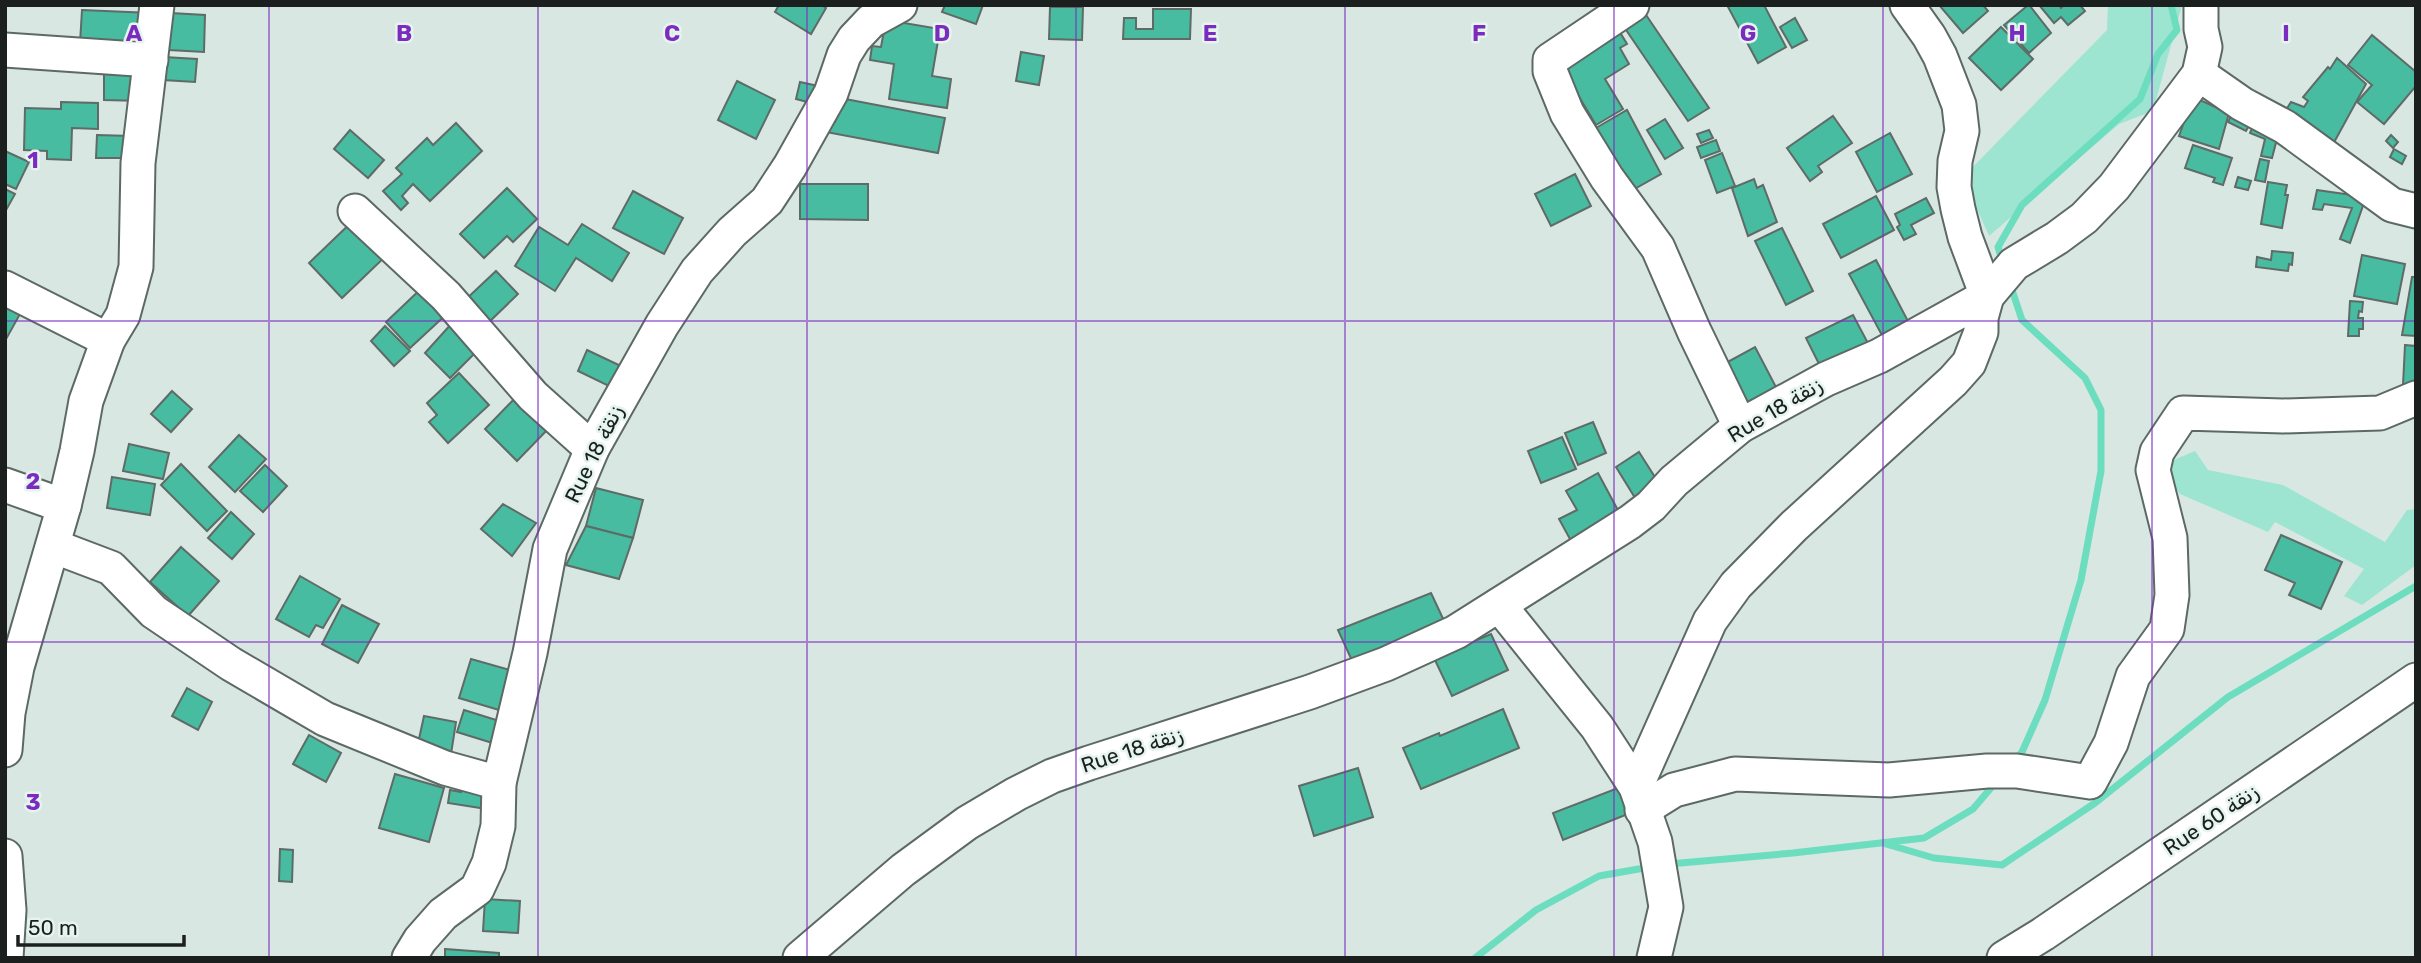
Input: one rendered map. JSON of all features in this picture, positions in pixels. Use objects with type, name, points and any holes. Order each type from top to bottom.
[{"type":"street","points":[[5,750],[16,667],[64,506],[78,450],[86,401],[108,340],[123,315],[136,267],[138,163],[157,5]]},
{"type":"street","points":[[1632,5],[1550,60],[1550,71],[1567,113],[1607,178],[1658,248],[1740,426]]},
{"type":"street","points":[[1639,799],[1706,631],[1723,603],[1736,585],[1794,526],[1953,381],[1969,363],[1981,332],[1981,318],[1999,282],[1965,237],[1954,187],[1955,161],[1962,131],[1959,105],[1940,56],[1907,5]]},
{"type":"street","points":[[2201,5],[2201,29],[2205,47],[2199,74],[2242,104],[2285,127],[2392,205],[2416,211]]},
{"type":"street","name":"Rue 18 زنقة","points":[[409,958],[420,940],[443,914],[477,889],[489,863],[498,826],[499,783],[530,653],[550,549],[592,449],[662,325],[697,271],[732,232],[767,201],[790,166],[831,93],[844,55],[876,10]]},
{"type":"street","points":[[5,50],[150,60]]},
{"type":"street","name":"Rue 18 زنقة","points":[[800,958],[903,870],[968,823],[1016,794],[1052,776],[1089,763],[1310,692],[1386,664],[1456,632],[1499,605],[1651,506],[1674,481],[1740,426],[1826,379],[1879,356],[1999,282],[2084,218],[2114,187],[2199,74]]},
{"type":"street","points":[[355,211],[446,296],[533,396],[592,449]]},
{"type":"street","points":[[5,288],[108,340]]},
{"type":"street","points":[[1639,799],[1735,774],[1889,780],[1987,771],[2017,771],[2090,782],[2111,743],[2133,676],[2167,629],[2172,595],[2169,538],[2153,470],[2157,452],[2183,413],[2283,416],[2381,413],[2416,398]]},
{"type":"street","points":[[5,485],[64,506]]},
{"type":"street","points":[[53,546],[111,568],[154,612],[231,664],[325,719],[445,768],[499,783]]},
{"type":"street","points":[[1499,605],[1597,727],[1639,799],[1655,842],[1666,907],[1654,958]]},
{"type":"street","name":"Rue 60 زنقة","points":[[2004,958],[2416,680]]},
{"type":"street","points":[[5,856],[9,911],[6,949]]},
{"type":"green space","points":[[2108,5],[2182,5],[2153,111],[2119,124],[1989,236],[1963,177],[2107,30]]},
{"type":"green space","points":[[2195,451],[2208,470],[2283,485],[2385,542],[2407,510],[2416,509],[2416,565],[2362,605],[2344,596],[2364,569],[2275,522],[2268,532],[2180,494],[2159,466]]},
{"type":"building","points":[[779,5],[822,5],[826,8],[811,34],[775,12]]},
{"type":"building","points":[[945,5],[983,5],[976,24],[942,12]]},
{"type":"building","points":[[1727,5],[1764,5],[1786,47],[1758,63]]},
{"type":"building","points":[[1939,5],[1983,5],[1988,11],[1963,33]]},
{"type":"building","points":[[2039,5],[2059,5],[2061,8],[2064,5],[2080,5],[2085,11],[2068,25],[2061,17],[2054,23]]},
{"type":"building","points":[[2030,6],[2051,33],[2029,53],[2004,25]]},
{"type":"building","points":[[1050,7],[1083,7],[1082,40],[1049,39]]},
{"type":"building","points":[[1153,9],[1191,9],[1190,39],[1123,39],[1124,18],[1136,18],[1136,29],[1153,29]]},
{"type":"building","points":[[1642,9],[1709,108],[1688,121],[1622,24]]},
{"type":"building","points":[[82,10],[151,13],[150,45],[80,43]]},
{"type":"building","points":[[171,13],[205,15],[204,52],[169,50]]},
{"type":"building","points":[[1795,18],[1807,40],[1792,48],[1780,27]]},
{"type":"building","points":[[886,20],[940,29],[932,76],[951,79],[947,108],[889,99],[894,64],[870,60],[872,46],[881,47]]},
{"type":"building","points":[[2001,27],[2033,59],[2001,90],[1969,58]]},
{"type":"building","points":[[1618,29],[1627,44],[1620,48],[1629,64],[1605,79],[1623,109],[1596,125],[1560,65]]},
{"type":"building","points":[[2372,35],[2416,72],[2416,86],[2384,124],[2357,102],[2372,85],[2348,65]]},
{"type":"building","points":[[1021,52],[1044,56],[1039,85],[1016,81]]},
{"type":"building","points":[[164,57],[197,59],[195,82],[163,80]]},
{"type":"building","points":[[2337,58],[2366,84],[2332,146],[2282,116],[2291,102],[2304,107],[2308,101],[2303,97]]},
{"type":"building","points":[[104,65],[144,66],[143,101],[104,100]]},
{"type":"building","points":[[737,81],[775,100],[756,139],[718,120]]},
{"type":"building","points":[[800,82],[823,87],[819,105],[796,99]]},
{"type":"building","points":[[2193,97],[2229,113],[2219,149],[2179,136]]},
{"type":"building","points":[[840,98],[945,118],[938,153],[826,132],[828,121],[835,122]]},
{"type":"building","points":[[61,102],[98,103],[98,129],[72,128],[71,160],[47,159],[47,151],[24,150],[25,108],[61,109]]},
{"type":"building","points":[[1627,110],[1661,174],[1631,191],[1596,128]]},
{"type":"building","points":[[2232,114],[2251,122],[2246,131],[2228,122]]},
{"type":"building","points":[[1833,116],[1852,143],[1818,166],[1822,172],[1810,181],[1787,148]]},
{"type":"building","points":[[1665,119],[1683,148],[1665,159],[1647,130]]},
{"type":"building","points":[[456,123],[482,151],[430,201],[413,184],[402,196],[408,203],[401,210],[383,191],[402,174],[396,168],[427,138],[433,145]]},
{"type":"building","points":[[2254,124],[2278,135],[2272,158],[2261,156],[2265,139],[2250,133]]},
{"type":"building","points":[[350,130],[384,160],[368,178],[334,149]]},
{"type":"building","points":[[1709,130],[1713,138],[1701,143],[1697,134]]},
{"type":"building","points":[[1890,133],[1912,174],[1877,192],[1856,152]]},
{"type":"building","points":[[97,135],[131,136],[131,158],[96,158]]},
{"type":"building","points":[[2391,135],[2398,142],[2393,148],[2386,141]]},
{"type":"building","points":[[1716,140],[1720,151],[1701,158],[1697,147]]},
{"type":"building","points":[[2193,145],[2232,158],[2223,185],[2213,182],[2215,178],[2185,168]]},
{"type":"building","points":[[2394,149],[2406,156],[2402,164],[2390,157]]},
{"type":"building","points":[[5,151],[29,162],[16,189],[5,184]]},
{"type":"building","points":[[1722,153],[1735,186],[1717,193],[1705,160]]},
{"type":"building","points":[[2260,159],[2269,161],[2265,182],[2255,180]]},
{"type":"building","points":[[1575,174],[1591,206],[1551,226],[1535,194]]},
{"type":"building","points":[[2238,177],[2251,181],[2248,190],[2235,187]]},
{"type":"building","points":[[1754,179],[1757,188],[1763,185],[1777,222],[1748,236],[1732,188]]},
{"type":"building","points":[[2268,182],[2287,185],[2285,195],[2288,195],[2282,228],[2261,224]]},
{"type":"building","points":[[800,184],[868,184],[868,220],[800,219]]},
{"type":"building","points":[[507,188],[537,219],[513,242],[507,236],[484,258],[460,234]]},
{"type":"building","points":[[5,189],[15,194],[5,212]]},
{"type":"building","points":[[2317,190],[2366,197],[2350,243],[2340,239],[2352,208],[2324,204],[2322,210],[2313,209]]},
{"type":"building","points":[[633,191],[683,218],[664,254],[613,228]]},
{"type":"building","points":[[1876,196],[1894,230],[1841,258],[1823,224]]},
{"type":"building","points":[[1926,198],[1934,213],[1911,225],[1916,234],[1904,240],[1897,227],[1900,225],[1895,214]]},
{"type":"building","points":[[357,217],[390,252],[342,298],[309,263]]},
{"type":"building","points":[[582,224],[629,253],[612,281],[576,258],[555,291],[515,266],[539,227],[568,245]]},
{"type":"building","points":[[1782,228],[1813,291],[1786,305],[1755,241]]},
{"type":"building","points":[[2272,251],[2293,253],[2292,265],[2289,264],[2288,271],[2256,267],[2257,257],[2271,260]]},
{"type":"building","points":[[2362,255],[2405,264],[2397,304],[2354,296]]},
{"type":"building","points":[[1876,260],[1910,325],[1884,339],[1849,274]]},
{"type":"building","points":[[496,271],[518,294],[485,326],[463,302]]},
{"type":"building","points":[[2412,277],[2416,277],[2416,336],[2402,335]]},
{"type":"building","points":[[425,285],[450,311],[410,348],[386,322]]},
{"type":"building","points":[[2350,301],[2363,302],[2358,318],[2363,318],[2363,329],[2359,329],[2359,336],[2348,336]]},
{"type":"building","points":[[5,306],[20,314],[5,341]]},
{"type":"building","points":[[1853,315],[1870,347],[1823,372],[1806,338]]},
{"type":"building","points":[[453,322],[480,348],[450,378],[425,353]]},
{"type":"building","points":[[385,326],[410,351],[394,366],[371,341]]},
{"type":"building","points":[[2405,345],[2416,346],[2416,385],[2403,385]]},
{"type":"building","points":[[1755,347],[1777,389],[1745,406],[1724,364]]},
{"type":"building","points":[[587,350],[623,367],[613,388],[578,371]]},
{"type":"building","points":[[459,373],[489,405],[448,443],[429,422],[437,415],[427,403]]},
{"type":"building","points":[[172,391],[192,409],[171,432],[151,414]]},
{"type":"building","points":[[520,393],[552,425],[517,461],[485,429]]},
{"type":"building","points":[[1593,422],[1606,453],[1578,465],[1565,433]]},
{"type":"building","points":[[239,435],[266,459],[235,492],[209,467]]},
{"type":"building","points":[[1562,437],[1576,469],[1541,483],[1528,451]]},
{"type":"building","points":[[129,444],[169,453],[163,479],[123,471]]},
{"type":"building","points":[[1639,452],[1660,485],[1637,501],[1616,467]]},
{"type":"building","points":[[181,464],[227,511],[207,531],[161,485]]},
{"type":"building","points":[[265,465],[287,486],[263,512],[240,491]]},
{"type":"building","points":[[1598,473],[1620,514],[1571,541],[1559,519],[1577,510],[1566,491]]},
{"type":"building","points":[[112,477],[155,484],[150,515],[107,508]]},
{"type":"building","points":[[596,488],[643,500],[633,538],[586,526]]},
{"type":"building","points":[[503,504],[536,523],[512,556],[481,529]]},
{"type":"building","points":[[231,512],[254,534],[232,559],[208,538]]},
{"type":"building","points":[[586,526],[633,538],[619,579],[566,565]]},
{"type":"building","points":[[2281,535],[2342,562],[2321,609],[2289,595],[2295,583],[2265,570]]},
{"type":"building","points":[[181,547],[219,581],[188,616],[150,582]]},
{"type":"building","points":[[300,576],[340,599],[323,628],[316,625],[309,637],[276,619]]},
{"type":"building","points":[[1431,593],[1446,625],[1354,665],[1338,630]]},
{"type":"building","points":[[342,605],[379,624],[358,663],[322,644]]},
{"type":"building","points":[[1491,634],[1508,670],[1452,696],[1434,658]]},
{"type":"building","points":[[471,659],[521,673],[509,713],[459,698]]},
{"type":"building","points":[[187,688],[212,702],[198,730],[172,716]]},
{"type":"building","points":[[1503,709],[1519,748],[1421,789],[1403,748],[1439,733],[1440,736]]},
{"type":"building","points":[[464,710],[509,724],[502,746],[457,732]]},
{"type":"building","points":[[424,716],[456,722],[451,754],[417,748]]},
{"type":"building","points":[[309,735],[341,753],[326,782],[293,764]]},
{"type":"building","points":[[1358,768],[1373,817],[1314,836],[1299,786]]},
{"type":"building","points":[[395,774],[444,788],[429,842],[379,828]]},
{"type":"building","points":[[463,782],[491,787],[487,809],[448,803],[450,790],[461,792]]},
{"type":"building","points":[[1618,788],[1628,814],[1563,840],[1553,813]]},
{"type":"building","points":[[280,849],[293,850],[292,882],[279,881]]},
{"type":"building","points":[[485,899],[520,901],[518,933],[483,931]]},
{"type":"building","points":[[445,949],[499,953],[499,958],[445,958]]},
{"type":"waterway","points":[[2003,263],[1998,247],[2022,205],[2140,99],[2158,54],[2177,30],[2171,5]]},
{"type":"waterway","points":[[2010,284],[2022,320],[2085,378],[2101,410],[2101,471],[2081,580],[2045,700],[2022,752],[2015,760]]},
{"type":"waterway","points":[[1886,844],[1934,858],[2002,865],[2095,803],[2228,697],[2416,586]]},
{"type":"waterway","points":[[1669,864],[1924,838],[1973,809],[1996,782]]},
{"type":"waterway","points":[[1475,958],[1536,910],[1599,876],[1650,867]]}]
